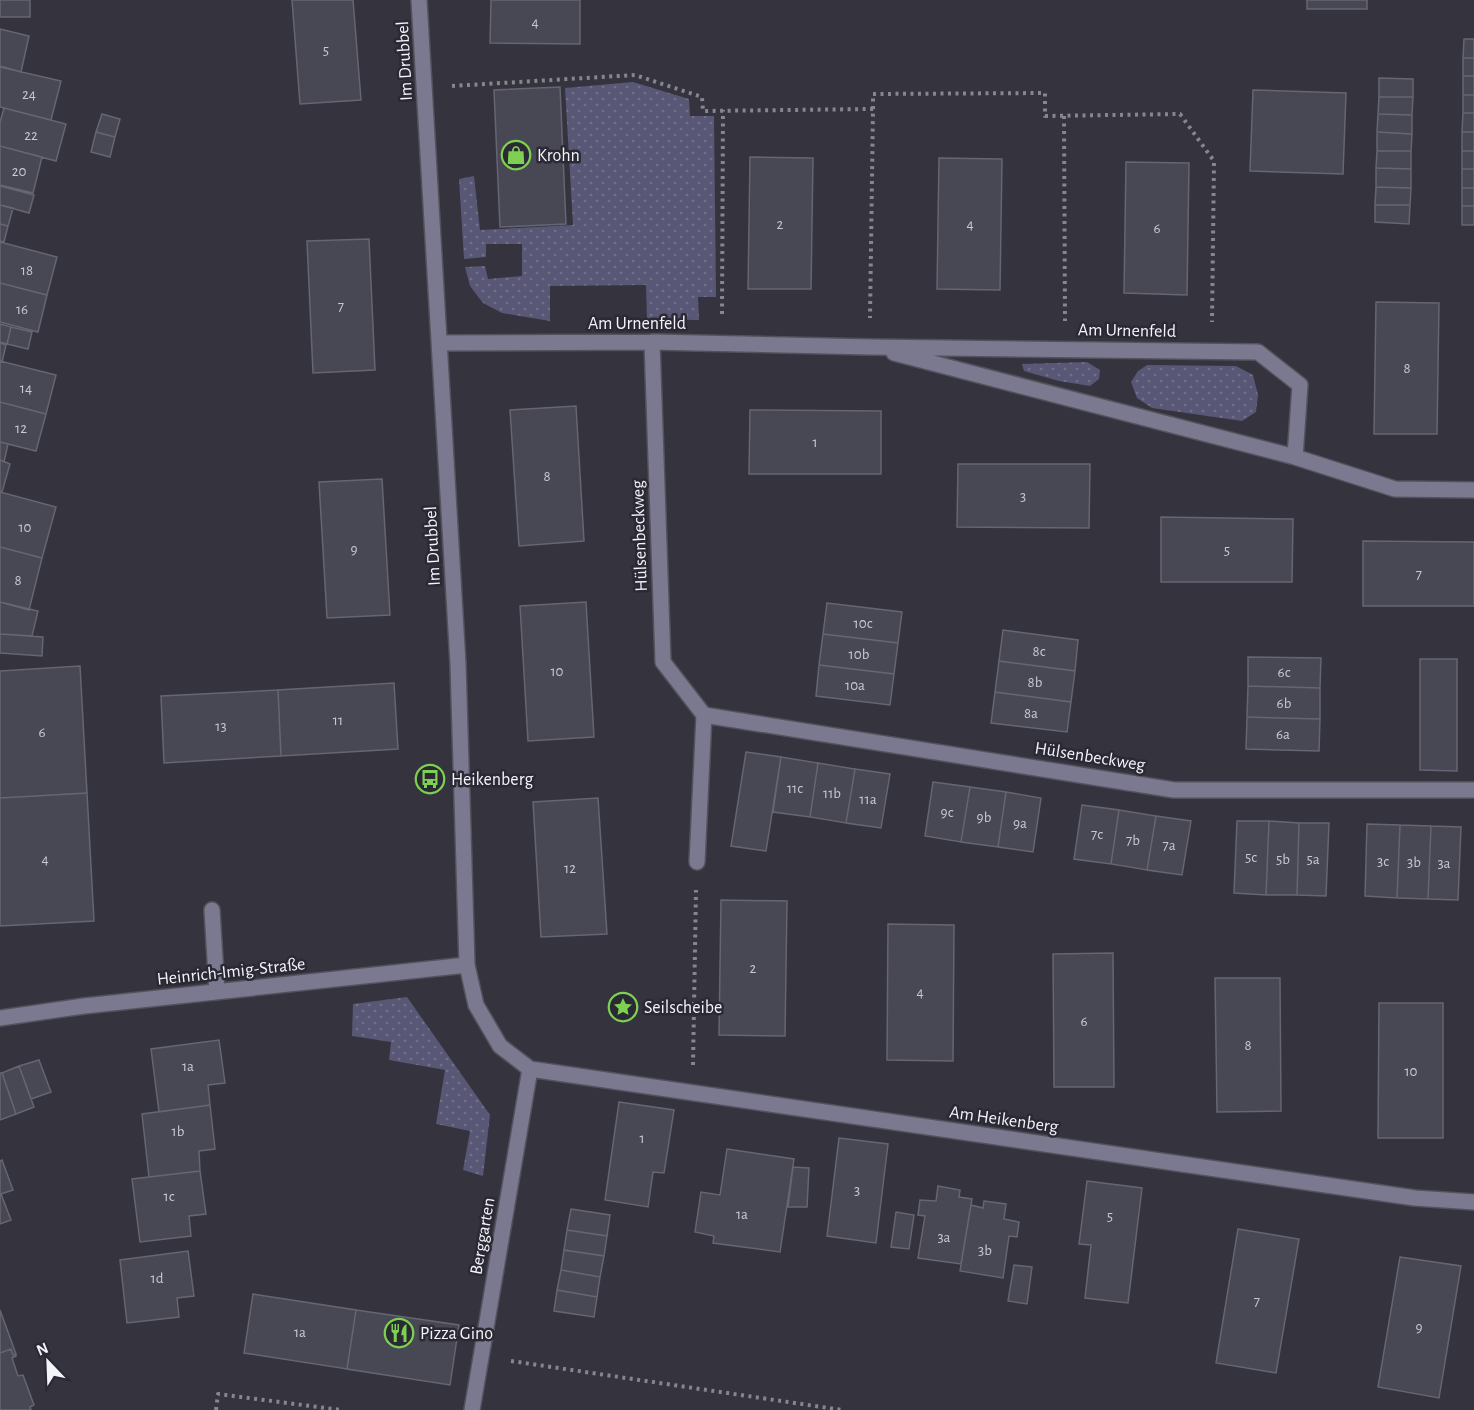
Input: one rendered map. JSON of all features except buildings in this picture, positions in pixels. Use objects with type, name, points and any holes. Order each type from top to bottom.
[{"type":"street","name":"Im Drubbel","points":[[419,0],[458,664],[467,966],[476,1005],[500,1046],[530,1069]]},
{"type":"street","name":"Am Urnenfeld","points":[[440,343],[652,342],[1258,352],[1300,385],[1295,457]]},
{"type":"street","name":"Hülsenbeckweg","points":[[652,342],[663,662],[704,715],[1174,790],[1474,790]]},
{"type":"street","name":"Am Urnenfeld","points":[[870,347],[1295,457],[1395,489],[1474,490]]},
{"type":"street","points":[[697,862],[704,715]]},
{"type":"street","points":[[212,910],[217,992]]},
{"type":"street","name":"Heinrich-Imig-Straße","points":[[0,1018],[84,1006],[467,966]]},
{"type":"street","name":"Am Heikenberg","points":[[530,1069],[1415,1198],[1474,1202]]},
{"type":"street","name":"Berggarten","points":[[472,1410],[530,1069]]},
{"type":"path","points":[[425,87],[635,75],[702,97],[703,111],[873,109]]},
{"type":"path","points":[[870,347],[873,94],[1045,93],[1046,116],[1180,114],[1214,161],[1212,351]]},
{"type":"path","points":[[722,344],[723,110]]},
{"type":"path","points":[[1064,116],[1066,349]]},
{"type":"path","points":[[693,1093],[697,862]]},
{"type":"path","points":[[482,1357],[842,1410]]},
{"type":"path","points":[[216,1410],[219,1394],[341,1410]]},
{"type":"shaded area","points":[[633,82],[689,99],[690,116],[714,116],[716,297],[698,297],[699,320],[647,319],[646,285],[550,286],[550,321],[502,313],[483,303],[470,286],[465,267],[485,266],[488,279],[522,276],[522,244],[486,244],[486,257],[464,259],[459,179],[474,176],[480,230],[573,225],[565,88]]},
{"type":"shaded area","points":[[1087,362],[1100,370],[1099,379],[1090,386],[1059,381],[1024,371],[1022,364]]},
{"type":"shaded area","points":[[1147,365],[1236,366],[1253,375],[1258,395],[1256,412],[1242,421],[1152,408],[1137,398],[1131,382],[1138,371]]},
{"type":"shaded area","points":[[407,997],[490,1115],[483,1176],[463,1170],[470,1131],[436,1124],[445,1070],[389,1060],[391,1042],[352,1036],[353,1004]]},
{"type":"place","name":"Krohn","points":[[516,155]]},
{"type":"place","name":"Heikenberg","points":[[430,779]]},
{"type":"place","name":"Seilscheibe","points":[[623,1007]]},
{"type":"place","name":"Pizza Gino","points":[[399,1333]]}]
